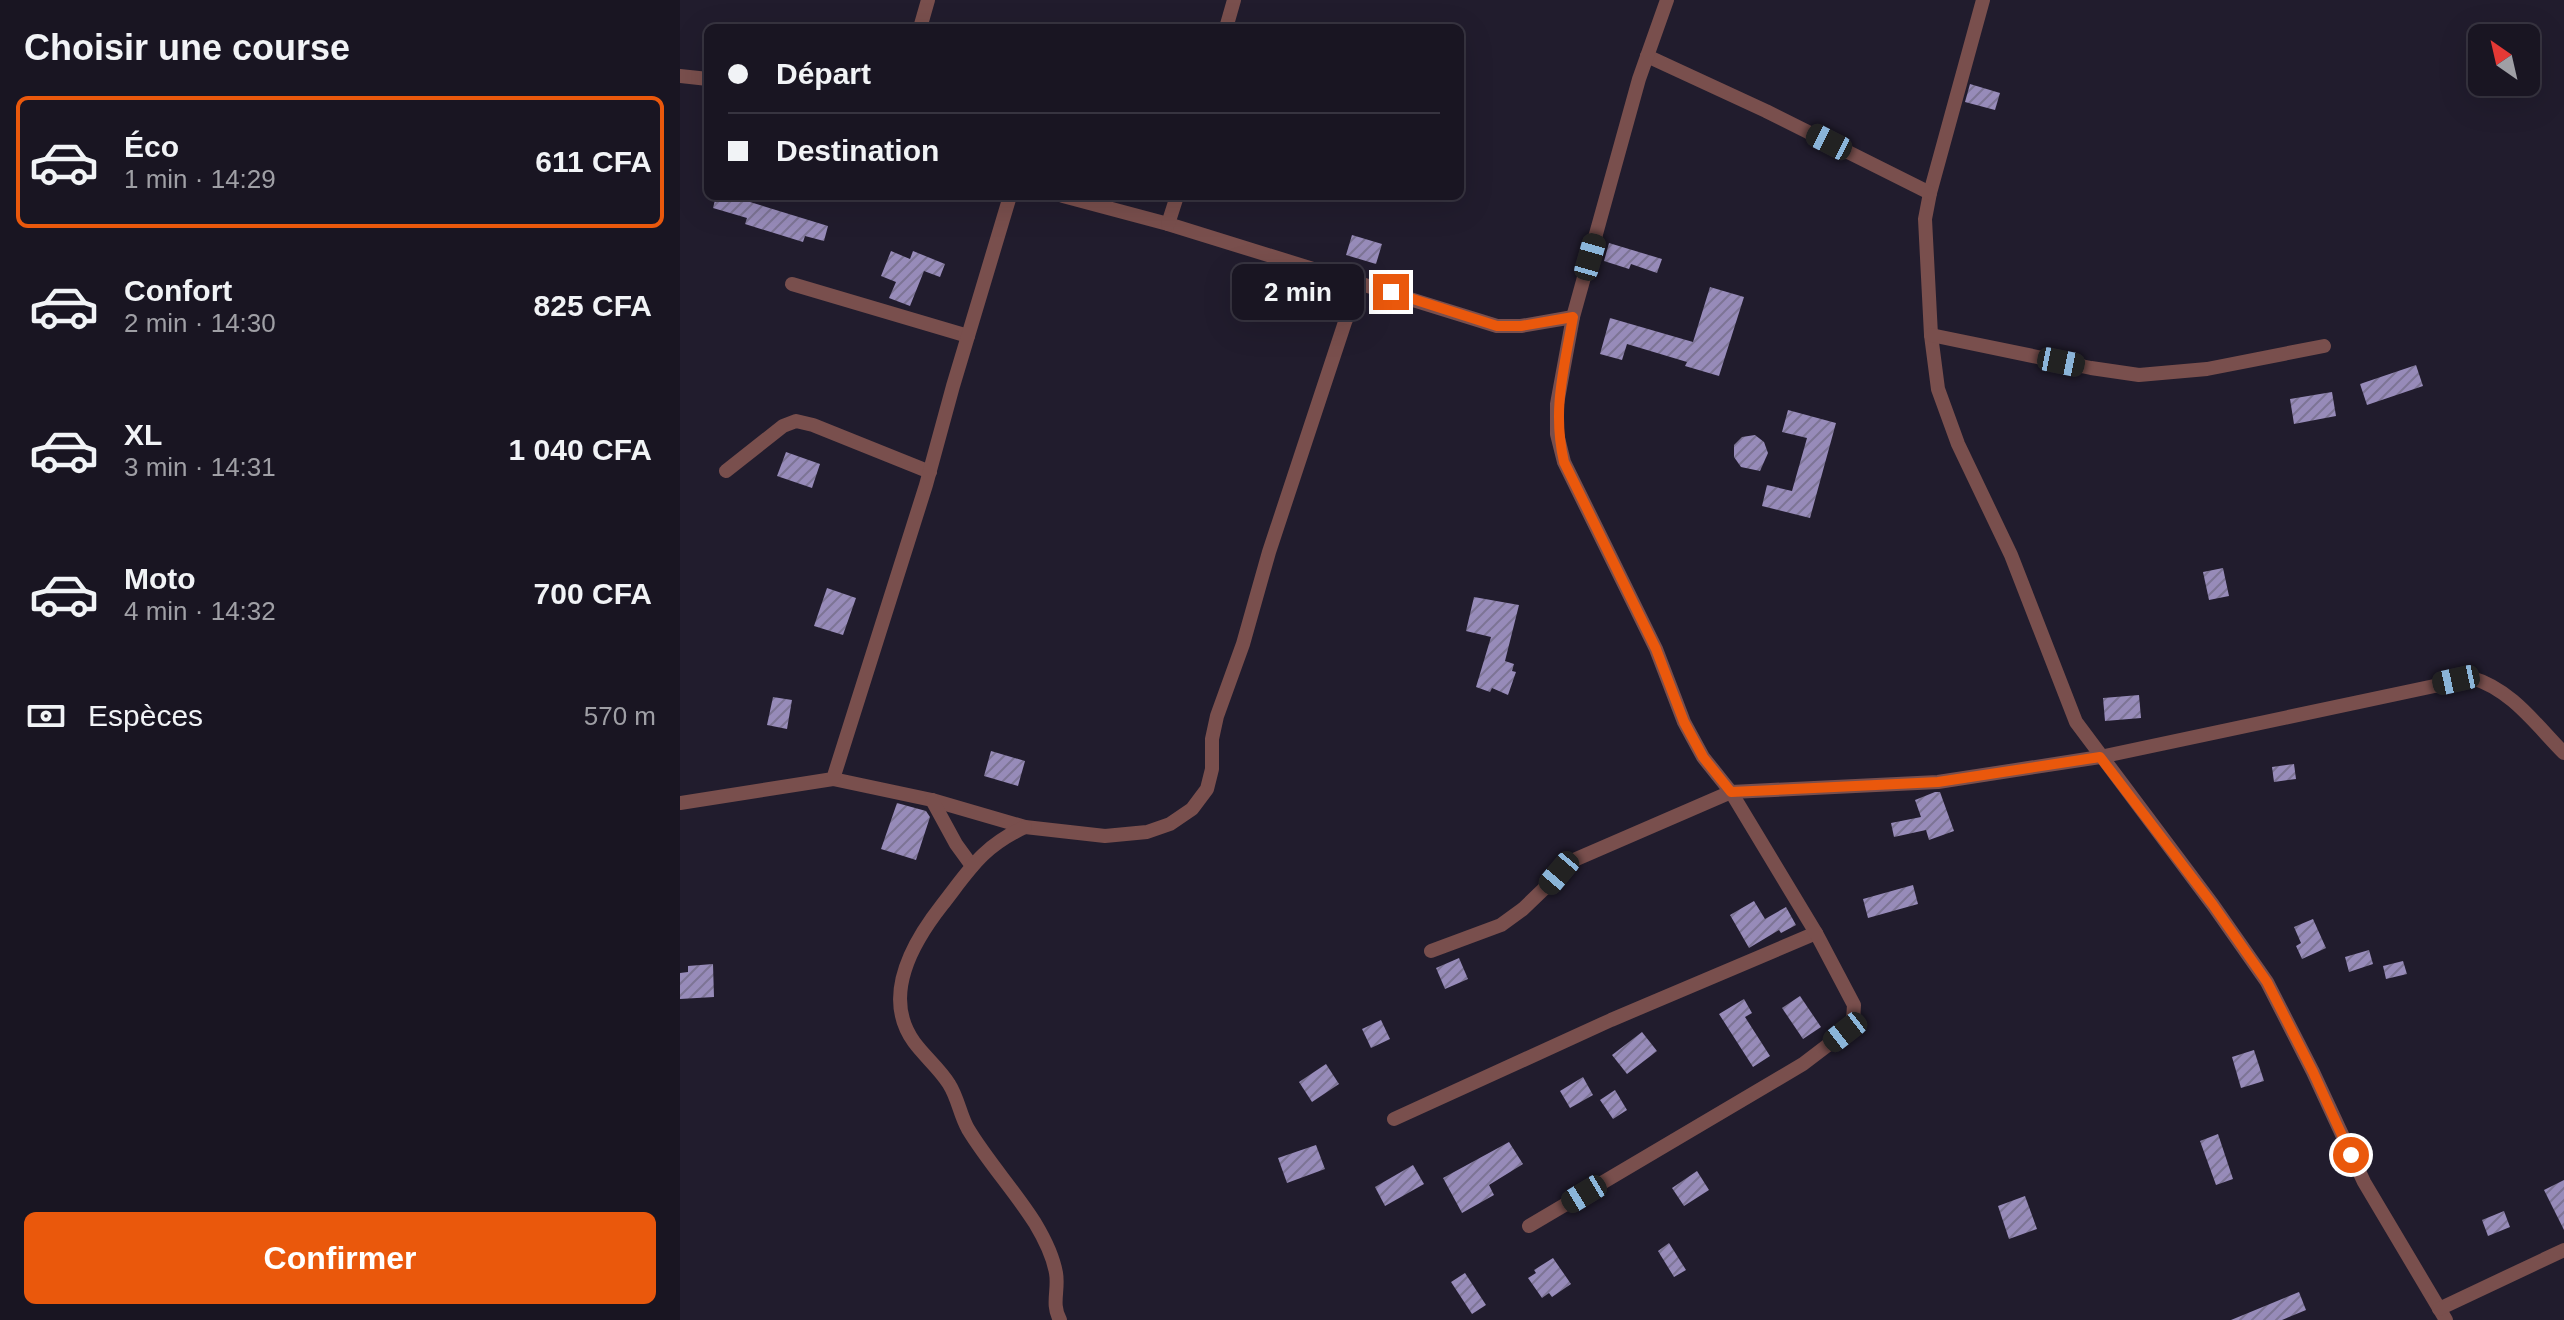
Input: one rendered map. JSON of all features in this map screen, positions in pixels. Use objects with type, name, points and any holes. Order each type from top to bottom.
[{"type":"street","points":[[921,24],[928,0]]},
{"type":"street","points":[[1227,24],[1234,0]]},
{"type":"street","points":[[1529,1226],[1803,1064],[1845,1032],[1853,1021],[1854,1005],[1816,933],[1731,792],[1703,757],[1684,722],[1656,649],[1564,462],[1557,434],[1557,404],[1573,317],[1647,56],[1667,0]]},
{"type":"street","points":[[1983,0],[1925,219],[1931,335],[1938,389],[1946,416],[2011,555],[2076,722],[2267,982],[2364,1182],[2443,1315],[2564,1250]]},
{"type":"street","points":[[1647,56],[1930,193]]},
{"type":"street","points":[[680,76],[704,79]]},
{"type":"street","points":[[833,779],[930,472],[1009,200]]},
{"type":"street","points":[[1078,200],[1168,224],[1497,326],[1521,326],[1573,317]]},
{"type":"street","points":[[1168,224],[1176,200]]},
{"type":"street","points":[[680,803],[833,779],[932,800],[1025,827],[1105,836],[1147,832],[1170,824],[1192,809],[1207,789],[1217,716],[1243,644],[1269,552],[1345,322],[1361,283]]},
{"type":"street","points":[[792,284],[968,336]]},
{"type":"street","points":[[1931,335],[2139,375],[2207,369],[2324,346]]},
{"type":"street","points":[[726,471],[783,426],[796,421],[930,472]]},
{"type":"street","points":[[1431,951],[1501,925],[1523,909],[1574,860],[1731,792],[1938,782],[2100,757],[2472,678],[2504,694],[2564,753]]},
{"type":"street","points":[[932,800],[972,866]]},
{"type":"street","points":[[1025,827],[988,848],[933,916],[911,951],[903,978],[902,1013],[913,1041],[947,1080],[968,1128],[1036,1224],[1048,1248],[1056,1275],[1054,1298],[1060,1320]]},
{"type":"street","points":[[1394,1119],[1611,1020],[1816,933]]},
{"type":"building","points":[[1970,84],[2000,93],[1995,110],[1965,102]]},
{"type":"building","points":[[715,200],[750,200],[828,226],[824,241],[805,236],[803,242],[745,224],[747,218],[713,208]]},
{"type":"building","points":[[1352,235],[1382,244],[1376,264],[1346,255]]},
{"type":"building","points":[[1609,243],[1662,259],[1657,273],[1631,264],[1629,269],[1604,261]]},
{"type":"building","points":[[891,251],[910,259],[913,251],[945,264],[940,277],[924,271],[910,306],[889,298],[896,282],[881,276]]},
{"type":"building","points":[[1710,287],[1744,297],[1719,376],[1685,366],[1687,362],[1627,344],[1622,360],[1600,354],[1610,318],[1693,342]]},
{"type":"building","points":[[2416,365],[2423,386],[2367,405],[2360,384]]},
{"type":"building","points":[[2332,392],[2336,416],[2294,424],[2290,399]]},
{"type":"building","points":[[1788,410],[1836,423],[1810,518],[1762,506],[1767,485],[1792,491],[1807,438],[1782,432]]},
{"type":"building","points":[[1755,435],[1764,442],[1768,453],[1760,471],[1741,467],[1734,457],[1734,445],[1742,437]]},
{"type":"building","points":[[786,452],[820,464],[812,488],[777,476]]},
{"type":"building","points":[[2223,568],[2229,596],[2209,600],[2203,572]]},
{"type":"building","points":[[827,588],[856,598],[843,635],[814,626]]},
{"type":"building","points":[[1474,597],[1519,605],[1505,661],[1514,664],[1512,671],[1516,672],[1508,695],[1492,688],[1490,692],[1476,687],[1491,637],[1466,631]]},
{"type":"building","points":[[2139,695],[2141,718],[2105,721],[2103,698]]},
{"type":"building","points":[[773,697],[792,700],[787,729],[767,725]]},
{"type":"building","points":[[991,751],[1025,761],[1018,786],[984,776]]},
{"type":"building","points":[[2294,764],[2296,779],[2274,782],[2272,767]]},
{"type":"building","points":[[1940,792],[1954,831],[1929,840],[1926,830],[1894,837],[1891,823],[1921,817],[1915,800]]},
{"type":"building","points":[[897,803],[926,811],[930,817],[916,860],[881,849]]},
{"type":"building","points":[[1913,885],[1918,904],[1868,918],[1863,899]]},
{"type":"building","points":[[1754,901],[1765,919],[1786,907],[1796,925],[1781,933],[1779,930],[1749,948],[1730,915]]},
{"type":"building","points":[[2313,919],[2326,948],[2302,959],[2296,946],[2301,943],[2294,927]]},
{"type":"building","points":[[2369,950],[2373,964],[2349,972],[2345,957]]},
{"type":"building","points":[[1459,958],[1468,979],[1445,989],[1436,968]]},
{"type":"building","points":[[2403,961],[2407,974],[2386,979],[2383,966]]},
{"type":"building","points":[[713,964],[714,997],[680,999],[680,973],[688,972],[688,966]]},
{"type":"building","points":[[1800,996],[1821,1027],[1803,1039],[1782,1008]]},
{"type":"building","points":[[1744,999],[1752,1013],[1745,1017],[1770,1056],[1753,1067],[1719,1014]]},
{"type":"building","points":[[1381,1020],[1390,1039],[1371,1048],[1362,1029]]},
{"type":"building","points":[[1642,1032],[1657,1051],[1627,1074],[1612,1055]]},
{"type":"building","points":[[2254,1050],[2264,1081],[2241,1088],[2232,1057]]},
{"type":"building","points":[[1326,1064],[1339,1084],[1312,1102],[1299,1082]]},
{"type":"building","points":[[1583,1077],[1593,1095],[1570,1108],[1560,1091]]},
{"type":"building","points":[[1615,1090],[1627,1110],[1613,1119],[1600,1100]]},
{"type":"building","points":[[2218,1134],[2233,1179],[2216,1185],[2200,1141]]},
{"type":"building","points":[[1509,1142],[1523,1164],[1489,1185],[1494,1195],[1462,1213],[1443,1178]]},
{"type":"building","points":[[1316,1145],[1325,1169],[1287,1183],[1278,1158]]},
{"type":"building","points":[[1413,1165],[1424,1184],[1385,1206],[1375,1187]]},
{"type":"building","points":[[1697,1171],[1709,1190],[1684,1206],[1672,1188]]},
{"type":"building","points":[[2564,1180],[2564,1230],[2544,1190]]},
{"type":"building","points":[[2025,1196],[2037,1229],[2009,1239],[1998,1206]]},
{"type":"building","points":[[2504,1211],[2510,1227],[2488,1236],[2482,1220]]},
{"type":"building","points":[[1669,1243],[1686,1270],[1674,1277],[1658,1251]]},
{"type":"building","points":[[1553,1258],[1571,1284],[1552,1297],[1549,1293],[1542,1298],[1528,1278],[1536,1273],[1534,1270]]},
{"type":"building","points":[[1465,1273],[1486,1305],[1472,1314],[1451,1282]]},
{"type":"building","points":[[2299,1292],[2306,1310],[2282,1320],[2231,1320]]},
{"type":"route","points":[[1391,292],[1497,326],[1521,326],[1573,317],[1557,404],[1557,434],[1564,462],[1656,649],[1684,722],[1703,757],[1731,792],[1938,782],[2100,757],[2213,905],[2267,982],[2351,1155]]}]
